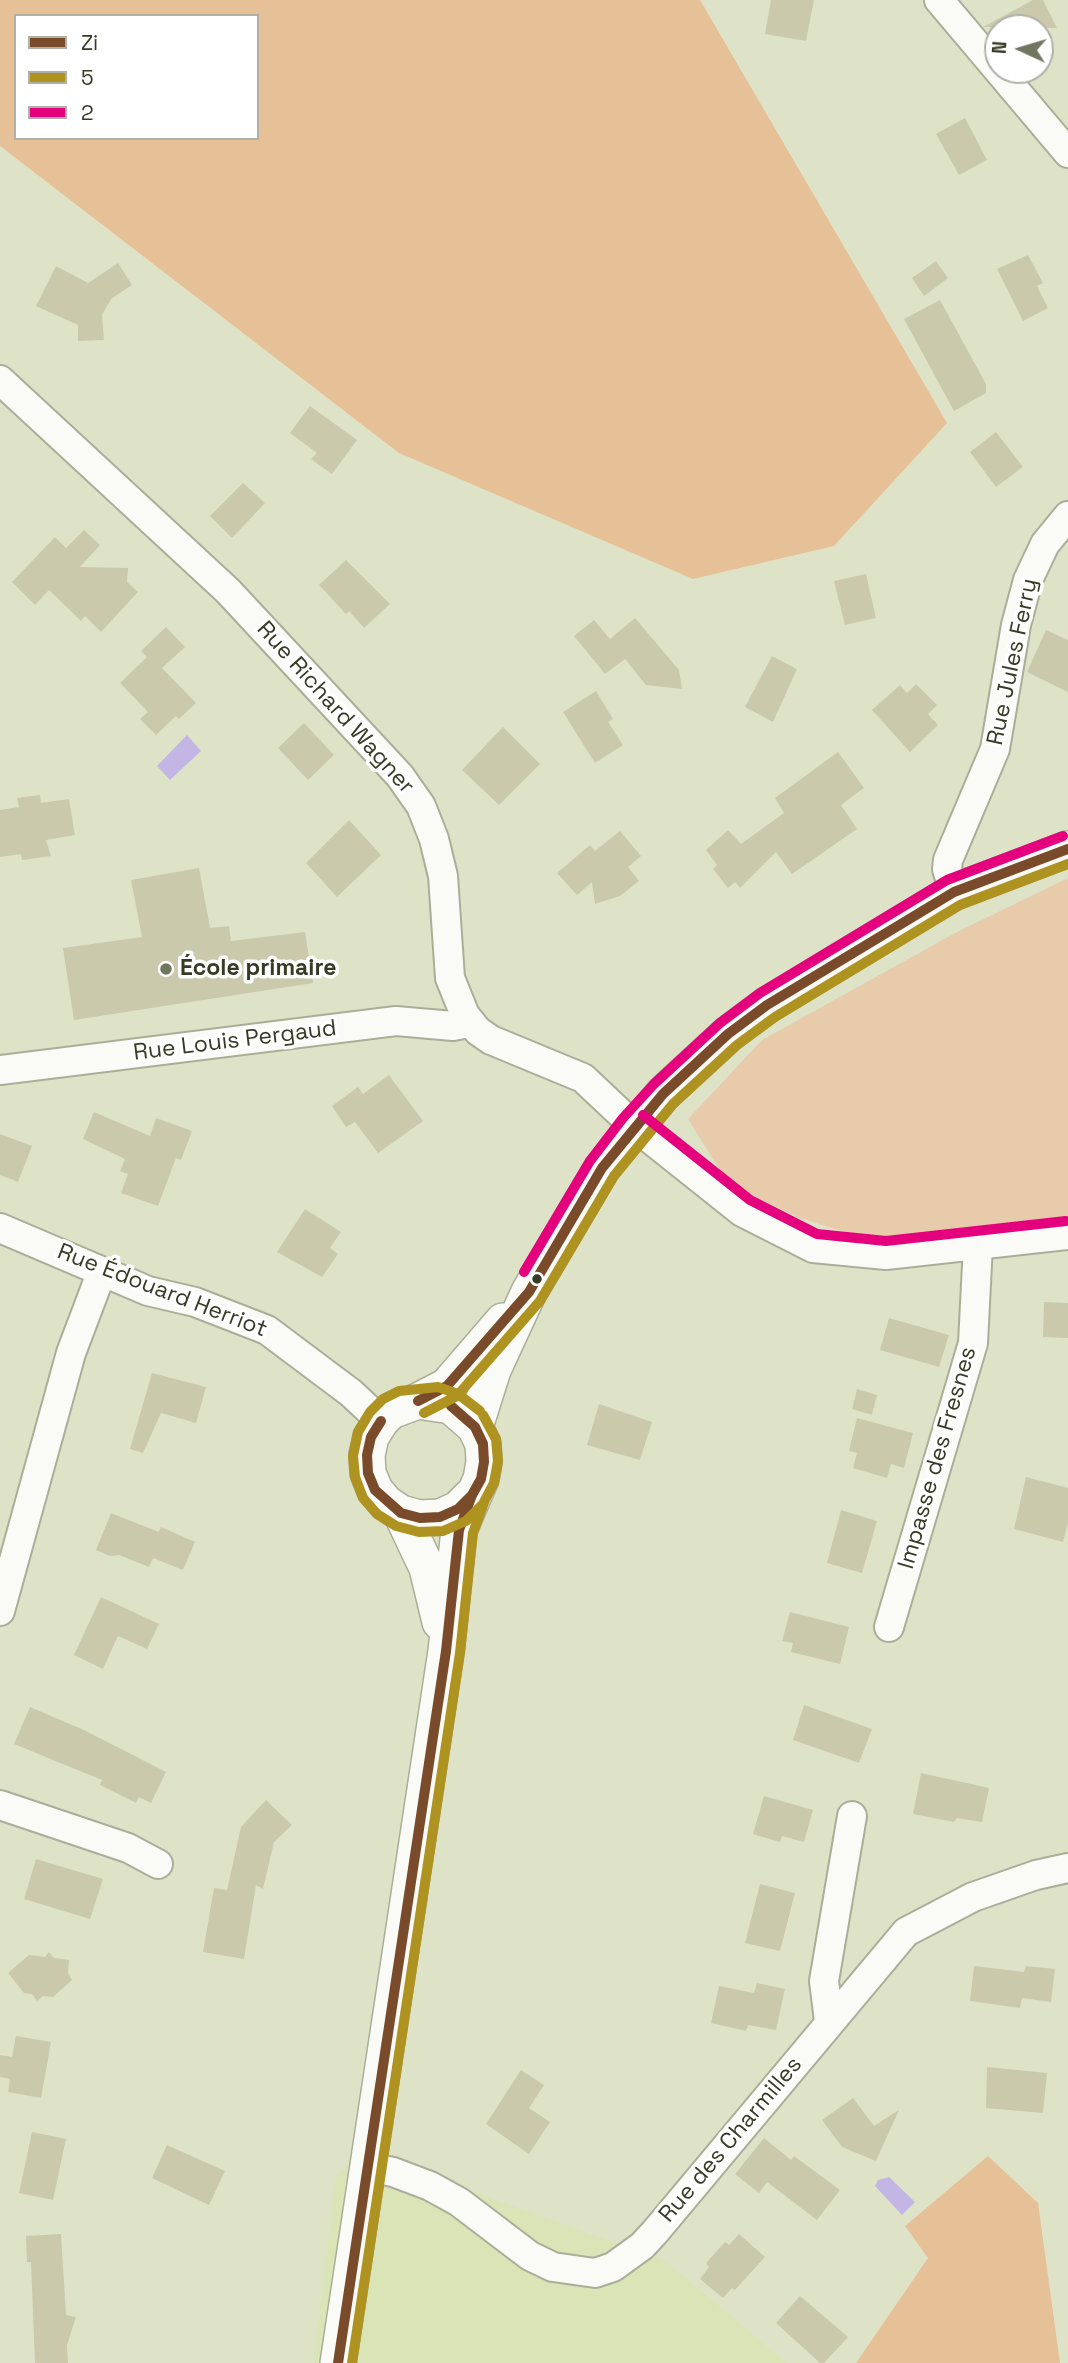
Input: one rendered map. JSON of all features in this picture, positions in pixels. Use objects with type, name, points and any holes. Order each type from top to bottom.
[{"type":"main road","points":[[475,1427],[493,1370],[528,1292],[602,1167],[634,1126],[693,1065],[766,1005],[954,892],[1068,849]]},
{"type":"main road","points":[[472,1495],[458,1509],[440,1517],[420,1518],[401,1513],[386,1503],[375,1490],[368,1473],[367,1455],[371,1437],[391,1411],[447,1386],[528,1292]]},
{"type":"main road","points":[[338,2363],[446,1651],[458,1530],[481,1479],[484,1462],[482,1444],[475,1427],[451,1406],[418,1401]]},
{"type":"main road","points":[[401,1513],[427,1568],[446,1651]]},
{"type":"street","points":[[939,0],[1068,153]]},
{"type":"street","name":"Rue Richard Wagner","points":[[0,380],[228,591],[400,776],[421,806],[434,839],[443,876],[450,978],[470,1023],[491,1041],[583,1078],[634,1126],[742,1212],[813,1248],[876,1255],[1068,1235]]},
{"type":"street","name":"Rue Jules Ferry","points":[[954,892],[947,869],[948,860],[996,749],[1016,625],[1028,580],[1045,544],[1068,516]]},
{"type":"street","name":"Rue Louis Pergaud","points":[[0,1070],[396,1021],[453,1026],[470,1023]]},
{"type":"street","name":"Rue Édouard Herriot","points":[[0,1228],[148,1291],[195,1302],[267,1330],[351,1393],[381,1422]]},
{"type":"street","name":"Impasse des Fresnes","points":[[888,1627],[973,1343],[978,1245]]},
{"type":"street","points":[[0,1611],[71,1353],[102,1271]]},
{"type":"street","points":[[0,1805],[128,1848],[158,1864]]},
{"type":"street","points":[[829,2021],[824,1982],[852,1816]]},
{"type":"street","name":"Rue des Charmilles","points":[[369,2167],[393,2172],[430,2186],[459,2202],[530,2256],[553,2267],[595,2273],[613,2267],[642,2246],[906,1932],[948,1908],[973,1898],[1036,1875],[1068,1868]]},
{"type":"shaded area","points":[[0,0],[700,0],[947,423],[834,546],[693,579],[399,453],[0,146]]},
{"type":"shaded area","points":[[187,735],[201,751],[170,780],[157,766]]},
{"type":"shaded area","points":[[1068,878],[1068,1218],[876,1242],[797,1217],[728,1183],[688,1119],[762,1040],[957,932]]},
{"type":"shaded area","points":[[988,2156],[1038,2203],[1060,2363],[856,2363],[928,2258],[905,2226]]},
{"type":"shaded area","points":[[377,2157],[666,2261],[787,2363],[313,2363],[336,2173]]},
{"type":"shaded area","points":[[889,2177],[915,2202],[902,2215],[875,2186],[878,2180]]},
{"type":"building","points":[[771,0],[814,0],[806,41],[765,34]]},
{"type":"building","points":[[1033,0],[1043,0],[1050,14],[1007,14]]},
{"type":"building","points":[[965,118],[987,160],[959,175],[936,134]]},
{"type":"building","points":[[1028,255],[1043,283],[1037,286],[1048,308],[1023,321],[997,269]]},
{"type":"building","points":[[936,261],[948,278],[924,296],[912,278]]},
{"type":"building","points":[[118,263],[132,285],[111,299],[102,315],[104,340],[78,341],[78,325],[36,306],[56,266],[88,283]]},
{"type":"building","points":[[940,300],[986,384],[986,393],[954,411],[904,319]]},
{"type":"building","points":[[310,406],[357,440],[332,474],[311,459],[317,453],[290,433]]},
{"type":"building","points":[[996,432],[1023,467],[996,487],[970,452]]},
{"type":"building","points":[[243,483],[265,503],[232,538],[210,516]]},
{"type":"building","points":[[84,530],[100,545],[80,567],[128,568],[127,582],[138,592],[101,632],[85,616],[81,621],[49,590],[35,605],[12,582],[55,537],[66,548]]},
{"type":"building","points":[[346,560],[390,604],[364,628],[349,611],[346,614],[319,585]]},
{"type":"building","points":[[866,574],[876,618],[845,625],[834,581]]},
{"type":"building","points":[[635,618],[679,670],[682,689],[646,685],[625,659],[605,674],[574,636],[594,620],[610,639]]},
{"type":"building","points":[[166,627],[185,647],[162,668],[196,703],[179,719],[176,716],[156,735],[140,719],[148,712],[120,683],[147,657],[141,651]]},
{"type":"building","points":[[1046,630],[1068,640],[1068,692],[1027,672]]},
{"type":"building","points":[[772,656],[797,669],[773,722],[745,707]]},
{"type":"building","points":[[916,684],[937,705],[928,714],[938,725],[910,752],[872,710],[900,685],[907,693]]},
{"type":"building","points":[[596,691],[613,719],[608,722],[623,745],[595,763],[563,712]]},
{"type":"building","points":[[304,723],[334,755],[308,780],[278,748]]},
{"type":"building","points":[[503,727],[540,764],[499,805],[462,770]]},
{"type":"building","points":[[838,752],[864,788],[841,805],[857,829],[792,874],[776,852],[740,888],[735,882],[728,888],[713,869],[717,865],[706,850],[728,830],[741,844],[784,813],[775,798]]},
{"type":"building","points":[[40,795],[41,803],[69,799],[75,835],[46,840],[51,856],[22,860],[21,854],[0,857],[0,810],[19,807],[17,798]]},
{"type":"building","points":[[349,820],[381,855],[337,897],[306,863]]},
{"type":"building","points":[[620,831],[641,856],[628,867],[639,881],[620,896],[595,904],[592,882],[577,895],[557,873],[590,845],[595,851]]},
{"type":"building","points":[[199,868],[210,928],[229,926],[231,941],[305,932],[313,983],[74,1020],[63,948],[142,937],[131,880]]},
{"type":"building","points":[[389,1075],[423,1121],[378,1153],[355,1122],[346,1127],[332,1106],[358,1087],[363,1094]]},
{"type":"building","points":[[94,1112],[150,1136],[156,1118],[192,1131],[181,1160],[176,1158],[158,1206],[121,1193],[128,1174],[120,1171],[125,1159],[83,1139]]},
{"type":"building","points":[[0,1134],[32,1146],[18,1182],[0,1175]]},
{"type":"building","points":[[305,1209],[341,1232],[330,1248],[338,1254],[322,1277],[277,1252]]},
{"type":"building","points":[[1044,1302],[1068,1303],[1068,1338],[1043,1337]]},
{"type":"building","points":[[889,1318],[949,1335],[939,1367],[880,1350]]},
{"type":"building","points":[[152,1373],[206,1387],[196,1423],[161,1413],[143,1453],[130,1449]]},
{"type":"building","points":[[857,1389],[877,1395],[872,1415],[852,1409]]},
{"type":"building","points":[[599,1404],[652,1422],[640,1460],[587,1445]]},
{"type":"building","points":[[857,1418],[913,1433],[904,1468],[891,1464],[887,1478],[853,1468],[857,1453],[849,1451]]},
{"type":"building","points":[[1026,1477],[1068,1488],[1068,1523],[1063,1542],[1014,1529]]},
{"type":"building","points":[[841,1510],[877,1521],[862,1573],[827,1563]]},
{"type":"building","points":[[111,1513],[159,1532],[161,1527],[195,1542],[183,1570],[153,1558],[149,1567],[119,1555],[110,1556],[96,1550]]},
{"type":"building","points":[[101,1597],[159,1624],[147,1649],[118,1636],[103,1669],[74,1655]]},
{"type":"building","points":[[790,1612],[849,1627],[840,1664],[791,1652],[793,1643],[782,1641]]},
{"type":"building","points":[[804,1705],[872,1729],[859,1763],[793,1740]]},
{"type":"building","points":[[30,1707],[84,1730],[166,1772],[151,1803],[139,1797],[136,1803],[100,1785],[102,1780],[14,1744]]},
{"type":"building","points":[[921,1773],[989,1788],[982,1822],[957,1818],[954,1822],[913,1814]]},
{"type":"building","points":[[764,1796],[813,1810],[804,1842],[782,1836],[780,1842],[753,1834]]},
{"type":"building","points":[[266,1800],[292,1825],[274,1842],[263,1889],[256,1885],[244,1959],[203,1952],[214,1888],[227,1890],[241,1827]]},
{"type":"building","points":[[36,1859],[103,1879],[90,1919],[24,1899]]},
{"type":"building","points":[[760,1884],[795,1893],[780,1951],[745,1943]]},
{"type":"building","points":[[49,1952],[54,1958],[69,1960],[68,1973],[72,1980],[53,1997],[43,1996],[37,2001],[32,1994],[24,1993],[8,1973],[29,1955],[45,1957]]},
{"type":"building","points":[[974,1966],[1024,1972],[1026,1966],[1055,1969],[1051,2002],[1022,1998],[1020,2008],[970,2001]]},
{"type":"building","points":[[757,1983],[785,1989],[776,2030],[748,2025],[746,2031],[711,2023],[719,1986],[754,1993]]},
{"type":"building","points":[[16,2036],[51,2042],[41,2098],[8,2092],[10,2079],[0,2077],[0,2055],[12,2057]]},
{"type":"building","points":[[987,2067],[1047,2073],[1043,2113],[986,2108]]},
{"type":"building","points":[[521,2070],[544,2085],[529,2108],[550,2122],[529,2154],[486,2124]]},
{"type":"building","points":[[853,2098],[874,2126],[899,2110],[876,2161],[842,2147],[822,2120]]},
{"type":"building","points":[[32,2132],[66,2139],[53,2200],[19,2193]]},
{"type":"building","points":[[764,2138],[791,2160],[794,2156],[840,2190],[817,2220],[767,2182],[759,2193],[735,2174]]},
{"type":"building","points":[[167,2145],[225,2171],[209,2205],[152,2178]]},
{"type":"building","points":[[61,2234],[66,2315],[76,2317],[67,2345],[68,2363],[35,2363],[31,2262],[27,2262],[26,2236]]},
{"type":"building","points":[[739,2234],[765,2257],[735,2290],[732,2288],[723,2298],[700,2279],[709,2267],[706,2263],[725,2242],[729,2245]]},
{"type":"building","points":[[800,2296],[848,2337],[824,2363],[820,2363],[776,2323]]},
{"type":"transit line","name":"2","points":[[524,1272],[590,1161],[623,1118],[654,1084],[720,1023],[760,993],[947,880],[1063,836]]},
{"type":"transit line","name":"Zi","points":[[418,1401],[447,1386],[529,1292],[602,1168],[663,1094],[728,1034],[767,1005],[954,892],[1068,849]]},
{"type":"transit line","name":"5","points":[[424,1413],[457,1396],[540,1301],[614,1176],[673,1104],[737,1045],[775,1017],[960,905],[1068,864]]},
{"type":"transit line","name":"2","points":[[643,1115],[750,1200],[817,1234],[886,1241],[1066,1221]]},
{"type":"transit line","name":"5","points":[[480,1411],[458,1394],[438,1387],[399,1391],[383,1399],[370,1412],[358,1432],[353,1456],[355,1477],[363,1498],[377,1514],[396,1526],[419,1532],[443,1531],[466,1521],[483,1504]]},
{"type":"transit line","name":"Zi","points":[[381,1421],[371,1437],[367,1455],[368,1473],[375,1490],[401,1513],[420,1518],[440,1517],[458,1509],[472,1495],[481,1479],[484,1462],[483,1444],[475,1427],[451,1406]]},
{"type":"transit line","name":"5","points":[[483,1415],[496,1439],[498,1461],[494,1483],[484,1502]]},
{"type":"transit line","name":"Zi","points":[[338,2363],[446,1651],[459,1530],[472,1495]]},
{"type":"transit line","name":"5","points":[[352,2363],[460,1653],[473,1533],[485,1500]]},
{"type":"place","name":"École primaire","points":[[166,969]]}]
